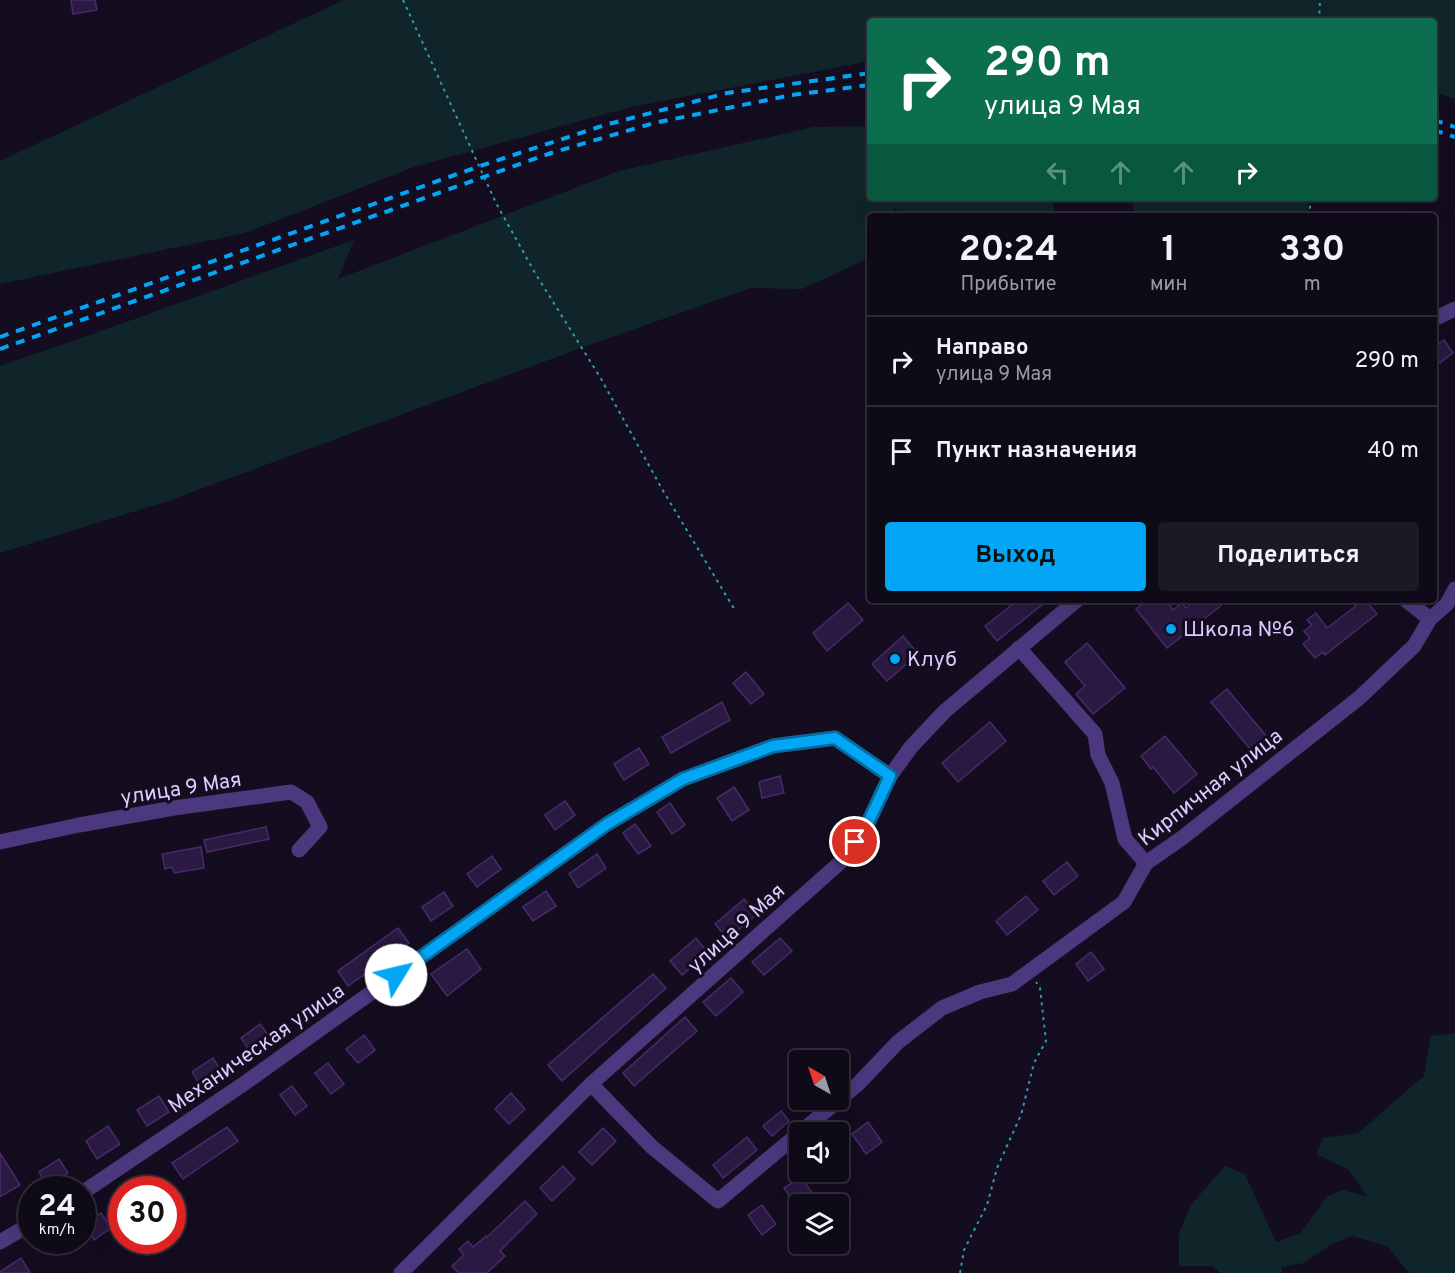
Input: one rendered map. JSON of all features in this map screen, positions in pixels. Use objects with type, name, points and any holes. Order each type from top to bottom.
[{"type":"street","points":[[1437,318],[1455,309]]},
{"type":"street","name":"Кирпичная улица","points":[[591,1084],[652,1146],[718,1201],[858,1084],[898,1042],[942,1008],[980,992],[1012,984],[1124,902],[1146,863],[1182,838],[1359,698],[1414,646],[1430,619],[1447,604],[1455,589]]},
{"type":"street","name":"улица 9 Мая","points":[[401,1273],[591,1084],[844,859],[867,825],[890,776],[911,747],[945,711],[1073,603]]},
{"type":"street","points":[[1410,603],[1430,619]]},
{"type":"street","points":[[1019,648],[1095,734],[1098,755],[1112,783],[1125,839],[1146,863]]},
{"type":"street","name":"Механическая улица","points":[[96,1184],[242,1085],[607,824],[683,779],[773,746],[835,738],[890,776]]},
{"type":"street","name":"улица 9 Мая","points":[[0,842],[174,808],[291,792],[307,802],[320,827],[299,850]]},
{"type":"street","points":[[0,1242],[18,1231]]},
{"type":"path","points":[[403,0],[496,203],[736,612]]},
{"type":"path","points":[[1319,18],[1320,0]]},
{"type":"path","points":[[960,1273],[964,1250],[987,1205],[997,1168],[1021,1114],[1034,1063],[1046,1041],[1040,988],[1031,971]]},
{"type":"green space","points":[[344,0],[1455,0],[1455,99],[1437,93],[1437,18],[867,18],[867,62],[631,107],[414,167],[245,233],[0,284],[0,161]]},
{"type":"green space","points":[[867,126],[867,201],[1052,201],[1054,213],[902,213],[894,208],[893,213],[867,213],[867,259],[802,289],[751,288],[589,345],[168,501],[0,553],[0,366],[354,240],[338,279],[619,171],[814,127]]},
{"type":"green space","points":[[1132,201],[1308,201],[1309,213],[1134,213]]},
{"type":"green space","points":[[1455,1033],[1455,1273],[1409,1273],[1388,1247],[1353,1236],[1332,1244],[1304,1263],[1281,1267],[1282,1273],[1220,1273],[1213,1266],[1179,1266],[1179,1233],[1190,1206],[1225,1166],[1245,1174],[1276,1242],[1301,1233],[1326,1197],[1343,1190],[1367,1197],[1349,1170],[1316,1154],[1323,1138],[1358,1133],[1424,1076],[1431,1036]]},
{"type":"building","points":[[71,0],[95,0],[97,10],[73,14]]},
{"type":"building","points":[[1444,340],[1453,353],[1437,365],[1437,345]]},
{"type":"building","points":[[848,603],[863,620],[827,651],[813,633]]},
{"type":"building","points":[[1014,603],[1044,603],[997,641],[985,626]]},
{"type":"building","name":"Школа №6","points":[[1143,603],[1168,603],[1173,610],[1182,603],[1186,608],[1192,603],[1224,603],[1167,648],[1136,609]]},
{"type":"building","points":[[1354,603],[1368,603],[1377,614],[1325,655],[1323,652],[1315,658],[1303,644],[1310,638],[1304,631],[1312,625],[1307,620],[1316,613],[1327,628],[1356,606]]},
{"type":"building","name":"Клуб","points":[[903,636],[918,654],[887,681],[872,664]]},
{"type":"building","points":[[1087,643],[1125,688],[1093,714],[1076,694],[1085,686],[1065,662]]},
{"type":"building","points":[[746,672],[764,694],[751,704],[733,683]]},
{"type":"building","points":[[1227,689],[1267,737],[1251,750],[1211,702]]},
{"type":"building","points":[[722,702],[730,720],[671,753],[662,737]]},
{"type":"building","points":[[990,722],[1006,741],[958,782],[942,763]]},
{"type":"building","points":[[1165,736],[1197,774],[1174,793],[1141,756]]},
{"type":"building","points":[[639,748],[649,764],[624,780],[614,764]]},
{"type":"building","points":[[780,776],[784,793],[762,798],[759,782]]},
{"type":"building","points":[[734,787],[749,810],[732,821],[717,798]]},
{"type":"building","points":[[565,801],[575,815],[555,830],[545,815]]},
{"type":"building","points":[[670,803],[685,825],[672,834],[657,812]]},
{"type":"building","points":[[635,824],[651,846],[638,854],[623,833]]},
{"type":"building","points":[[266,827],[269,839],[207,852],[204,840]]},
{"type":"building","points":[[201,847],[204,868],[174,873],[172,867],[165,869],[162,854]]},
{"type":"building","points":[[597,854],[606,868],[578,888],[569,874]]},
{"type":"building","points":[[492,856],[501,869],[477,887],[467,874]]},
{"type":"building","points":[[1067,862],[1078,876],[1054,895],[1043,881]]},
{"type":"building","points":[[546,891],[556,906],[533,921],[523,907]]},
{"type":"building","points":[[444,892],[453,906],[431,921],[422,907]]},
{"type":"building","points":[[1026,896],[1038,910],[1007,935],[996,921]]},
{"type":"building","points":[[744,899],[757,914],[728,939],[715,924]]},
{"type":"building","points":[[398,928],[409,943],[348,986],[338,971]]},
{"type":"building","points":[[696,938],[708,953],[682,975],[670,961]]},
{"type":"building","points":[[780,938],[792,951],[764,975],[752,962]]},
{"type":"building","points":[[467,949],[481,969],[447,996],[431,974]]},
{"type":"building","points":[[1091,952],[1104,969],[1088,981],[1076,964]]},
{"type":"building","points":[[653,974],[666,988],[562,1081],[548,1065]]},
{"type":"building","points":[[731,978],[743,992],[716,1016],[703,1002]]},
{"type":"building","points":[[685,1017],[697,1031],[634,1086],[623,1073]]},
{"type":"building","points":[[260,1024],[271,1039],[251,1053],[241,1038]]},
{"type":"building","points":[[364,1035],[375,1050],[358,1063],[346,1049]]},
{"type":"building","points":[[213,1058],[220,1070],[199,1083],[192,1072]]},
{"type":"building","points":[[328,1063],[344,1084],[331,1094],[315,1073]]},
{"type":"building","points":[[292,1086],[307,1106],[295,1115],[280,1095]]},
{"type":"building","points":[[511,1093],[525,1109],[509,1124],[495,1109]]},
{"type":"building","points":[[159,1096],[169,1112],[147,1126],[137,1110]]},
{"type":"building","points":[[781,1111],[789,1121],[772,1136],[763,1126]]},
{"type":"building","points":[[868,1122],[882,1142],[866,1154],[852,1134]]},
{"type":"building","points":[[108,1126],[120,1144],[97,1159],[86,1141]]},
{"type":"building","points":[[227,1127],[238,1141],[186,1177],[181,1176],[172,1163]]},
{"type":"building","points":[[603,1128],[616,1141],[592,1165],[579,1152]]},
{"type":"building","points":[[747,1137],[757,1150],[723,1178],[713,1165]]},
{"type":"building","points":[[0,1153],[18,1182],[18,1186],[0,1197]]},
{"type":"building","points":[[59,1159],[68,1173],[63,1176],[41,1176],[39,1172]]},
{"type":"building","points":[[563,1166],[575,1179],[552,1201],[540,1188]]},
{"type":"building","points":[[793,1182],[804,1182],[813,1194],[789,1196],[784,1188]]},
{"type":"building","points":[[525,1201],[537,1214],[500,1251],[505,1256],[487,1273],[459,1273],[452,1266],[464,1255],[459,1249],[468,1241],[473,1247],[487,1237]]},
{"type":"building","points":[[762,1205],[776,1224],[762,1235],[748,1215]]},
{"type":"building","points":[[101,1213],[108,1224],[108,1230],[96,1239],[96,1217]]},
{"type":"building","points":[[21,1258],[30,1273],[0,1273],[0,1272]]},
{"type":"railway","points":[[0,337],[480,166],[605,125],[727,93],[867,73]]},
{"type":"railway","points":[[0,349],[551,153],[654,123],[792,95],[867,85]]},
{"type":"railway","points":[[1437,121],[1455,127]]},
{"type":"railway","points":[[1437,131],[1455,137]]},
{"type":"place","name":"Школа №6","points":[[1171,629]]},
{"type":"place","name":"Клуб","points":[[895,659]]},
{"type":"route","points":[[396,975],[607,824],[683,779],[773,746],[835,738],[890,776],[867,825],[855,842]]}]
